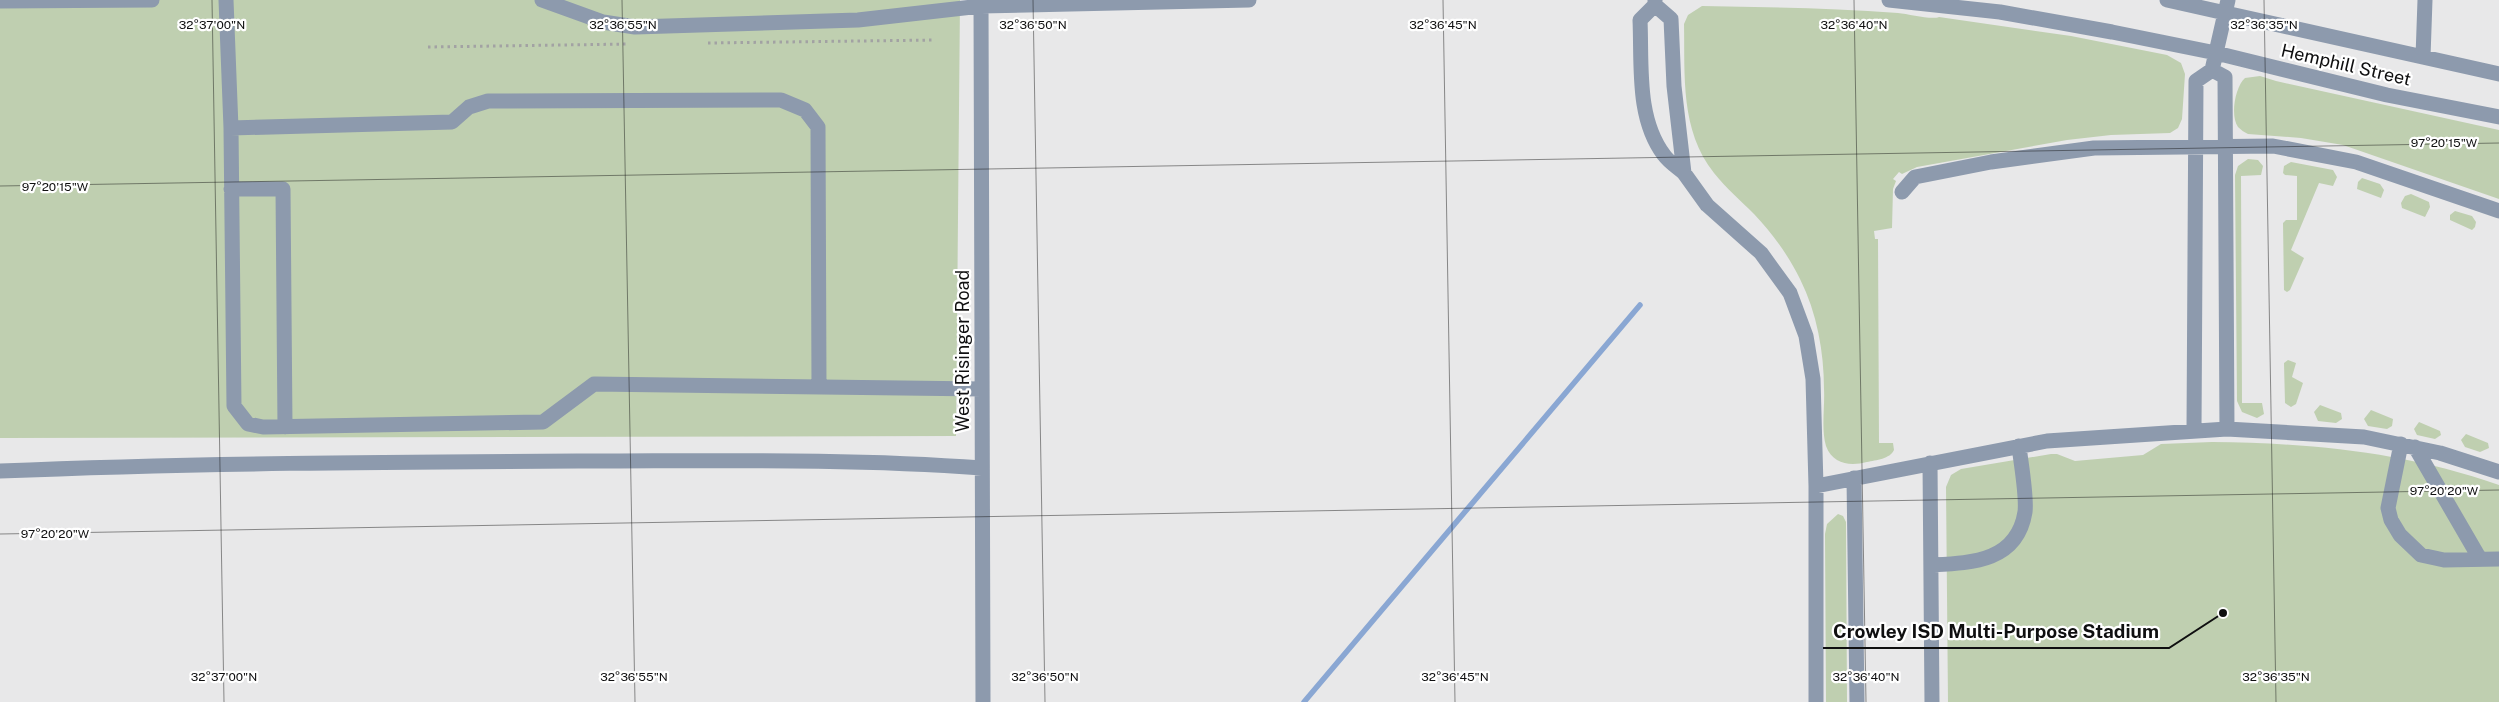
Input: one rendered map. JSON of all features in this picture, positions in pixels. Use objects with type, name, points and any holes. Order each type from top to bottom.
[{"type":"street","points":[[0,1],[152,0]]},
{"type":"street","points":[[226,0],[234,406],[248,424],[263,427],[285,427],[543,422],[594,384],[982,388]]},
{"type":"street","points":[[542,0],[602,22],[635,27],[858,20],[981,3],[1249,0]]},
{"type":"street","name":"Hemphill Street","points":[[1890,0],[2000,12],[2216,53],[2387,95],[2499,117]]},
{"type":"street","name":"Hemphill Street","points":[[2166,0],[2227,6],[2424,57],[2499,74]]},
{"type":"street","points":[[2424,57],[2425,0]]},
{"type":"street","points":[[1684,173],[1674,86],[1671,19],[1655,2],[1640,20],[1643,92],[1647,123],[1664,155],[1684,173],[1707,205],[1761,253],[1790,293],[1806,336],[1813,379],[1816,486],[1816,702]]},
{"type":"street","name":"West Risinger Road","points":[[981,3],[983,702]]},
{"type":"street","points":[[2194,430],[2194,148],[2196,80],[2212,70],[2227,6]]},
{"type":"street","points":[[2212,70],[2225,77],[2227,429]]},
{"type":"street","points":[[230,128],[452,122],[469,107],[488,101],[782,100],[805,110],[818,127],[819,386]]},
{"type":"street","points":[[1902,192],[1915,177],[1992,162],[2094,148],[2284,147],[2342,158],[2499,211]]},
{"type":"street","points":[[231,189],[283,189],[285,427]]},
{"type":"street","points":[[1816,486],[2047,441],[2227,429],[2364,437],[2408,446],[2499,472]]},
{"type":"street","points":[[1931,565],[1974,562],[2001,552],[2016,538],[2025,511],[2019,446]]},
{"type":"street","points":[[2408,446],[2388,508],[2391,520],[2400,535],[2421,554],[2444,560],[2499,559]]},
{"type":"street","points":[[2408,446],[2480,559]]},
{"type":"street","points":[[0,470],[173,464],[749,461],[902,462],[982,468]]},
{"type":"street","points":[[1930,463],[1932,702]]},
{"type":"street","points":[[1854,478],[1856,702]]},
{"type":"green space","points":[[14,0],[960,0],[956,436],[0,438],[0,3]]},
{"type":"green space","points":[[1702,6],[1849,10],[1898,13],[1931,18],[1939,17],[2071,36],[2167,55],[2181,63],[2185,74],[2182,119],[2178,128],[2170,133],[2111,135],[2067,140],[1917,167],[1902,174],[1899,172],[1893,179],[1896,181],[1893,189],[1892,228],[1874,231],[1875,239],[1878,239],[1879,443],[1893,443],[1894,450],[1886,457],[1878,460],[1855,464],[1843,463],[1833,457],[1826,446],[1824,433],[1824,375],[1821,347],[1815,319],[1806,292],[1785,253],[1768,229],[1714,173],[1695,139],[1690,121],[1685,83],[1684,24],[1688,15]]},
{"type":"green space","points":[[2260,76],[2499,130],[2499,199],[2343,145],[2301,138],[2248,134],[2238,127],[2234,116],[2236,95],[2245,78]]},
{"type":"green space","points":[[2248,159],[2258,160],[2263,166],[2261,175],[2241,176],[2242,403],[2262,403],[2264,414],[2257,418],[2242,412],[2237,401],[2235,175],[2238,166]]},
{"type":"green space","points":[[2291,162],[2333,170],[2337,177],[2333,186],[2319,183],[2291,250],[2304,258],[2290,290],[2287,292],[2284,290],[2283,223],[2286,220],[2297,220],[2297,176],[2285,175],[2283,173],[2284,166]]},
{"type":"green space","points":[[2362,178],[2380,184],[2384,190],[2381,198],[2357,189],[2358,182]]},
{"type":"green space","points":[[2411,194],[2429,202],[2430,207],[2425,217],[2402,208],[2401,203],[2405,196]]},
{"type":"green space","points":[[2455,211],[2472,216],[2476,222],[2475,227],[2472,230],[2450,220],[2450,215]]},
{"type":"green space","points":[[2288,360],[2296,363],[2292,377],[2303,383],[2296,404],[2291,407],[2285,403],[2284,363]]},
{"type":"green space","points":[[2320,405],[2341,413],[2342,419],[2336,423],[2318,421],[2314,412]]},
{"type":"green space","points":[[2371,410],[2393,419],[2392,426],[2387,429],[2368,426],[2364,419]]},
{"type":"green space","points":[[2419,422],[2440,431],[2441,435],[2435,439],[2417,435],[2414,429]]},
{"type":"green space","points":[[2466,434],[2488,443],[2489,448],[2480,452],[2465,447],[2461,440]]},
{"type":"green space","points":[[2212,442],[2285,444],[2393,457],[2428,464],[2499,485],[2499,702],[1948,702],[1946,487],[1951,475],[1961,469],[2051,454],[2057,454],[2075,461],[2143,455],[2161,444]]},
{"type":"green space","points":[[1838,514],[1843,516],[1846,522],[1847,702],[1826,702],[1825,534],[1827,524]]},
{"type":"waterway","points":[[1304,702],[1640,305]]},
{"type":"place","name":"Crowley ISD Multi-Purpose Stadium","points":[[2223,613]]}]
